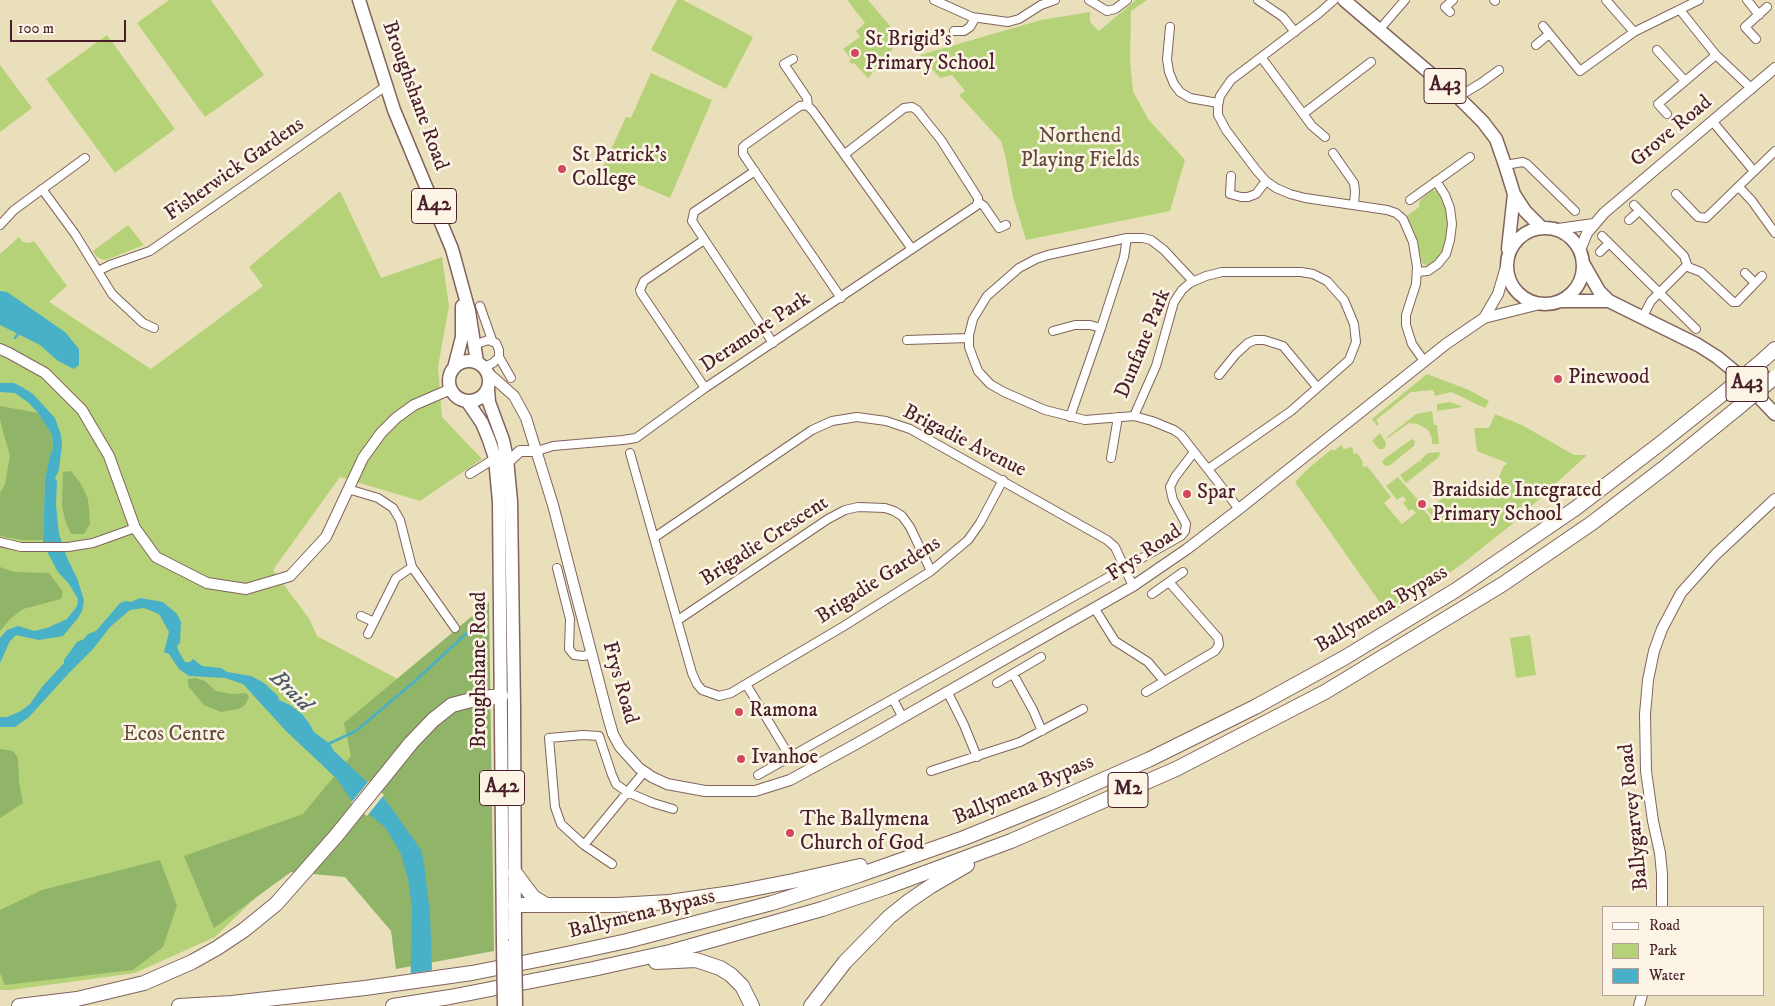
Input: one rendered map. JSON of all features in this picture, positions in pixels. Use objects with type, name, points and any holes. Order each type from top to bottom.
[{"type":"highway","name":"Ballymena Bypass","points":[[180,1006],[259,1000],[481,972],[627,941],[772,903],[859,875],[964,838],[1048,804],[1148,760],[1255,707],[1344,658],[1456,590],[1576,508],[1661,444],[1775,349]]},
{"type":"highway","name":"Ballymena Bypass","points":[[395,1006],[593,970],[727,937],[822,909],[897,884],[1011,841],[1176,769],[1325,692],[1503,584],[1592,523],[1666,467],[1775,377]]},
{"type":"highway","points":[[19,1006],[77,999],[144,983],[192,962],[217,948],[244,930],[276,904],[354,814],[411,743],[433,720],[452,705],[475,699],[501,696]]},
{"type":"highway","points":[[509,905],[617,905],[669,902],[732,893],[847,870],[964,838]]},
{"type":"highway","points":[[812,1006],[845,962],[902,906],[931,886],[1011,841]]},
{"type":"highway","points":[[515,872],[533,897],[547,906]]},
{"type":"highway","points":[[593,970],[696,960],[720,968],[732,976],[742,986],[752,1006]]},
{"type":"main road","name":"Broughshane Road","points":[[359,0],[394,110],[452,249],[463,291]]},
{"type":"main road","name":"A43","points":[[1344,0],[1458,97],[1484,122],[1496,139],[1514,194],[1525,211],[1541,227]]},
{"type":"main road","name":"A43","points":[[1514,194],[1507,261],[1508,278],[1516,292],[1530,302],[1540,304],[1552,304],[1562,300],[1609,301]]},
{"type":"main road","points":[[1507,261],[1512,245],[1520,236],[1530,230],[1541,227],[1558,229]]},
{"type":"main road","name":"A43","points":[[1558,229],[1575,241],[1584,263],[1600,291],[1609,301],[1698,345],[1717,357],[1734,371],[1775,414]]},
{"type":"main road","points":[[1562,300],[1572,294],[1579,285],[1584,263]]},
{"type":"main road","name":"A42","points":[[463,291],[469,311],[474,345],[485,375]]},
{"type":"main road","name":"A42","points":[[463,291],[462,337],[450,378],[451,389],[457,397],[467,401]]},
{"type":"main road","points":[[454,368],[465,361],[485,375],[479,398],[467,401]]},
{"type":"main road","name":"Broughshane Road","points":[[485,375],[489,402],[503,440],[499,502],[501,696],[509,905],[509,941],[504,1006]]},
{"type":"main road","name":"Broughshane Road","points":[[467,401],[503,458],[512,519],[515,872],[509,905]]},
{"type":"main road","points":[[501,696],[510,700],[514,708]]},
{"type":"main road","name":"A42","points":[[509,941],[516,1006]]},
{"type":"street","points":[[934,0],[975,18],[1012,22],[1041,5],[1054,0]]},
{"type":"street","points":[[1090,0],[1103,9],[1111,10],[1128,0]]},
{"type":"street","points":[[1258,0],[1283,17],[1295,32]]},
{"type":"street","points":[[1334,0],[1227,84],[1218,103],[1218,115],[1226,130],[1266,181],[1284,192],[1299,197],[1391,211],[1402,218],[1407,226],[1417,256],[1417,272],[1406,322],[1412,344],[1424,361]]},
{"type":"street","points":[[1379,30],[1405,0]]},
{"type":"street","points":[[1450,12],[1445,7],[1453,0]]},
{"type":"street","points":[[1606,0],[1634,32]]},
{"type":"street","points":[[1543,26],[1580,71],[1634,32],[1699,0]]},
{"type":"street","points":[[1747,0],[1759,15]]},
{"type":"street","points":[[1756,39],[1745,27],[1767,7]]},
{"type":"street","points":[[1680,10],[1716,55],[1752,89]]},
{"type":"street","points":[[954,31],[964,31],[970,27],[975,18]]},
{"type":"street","points":[[1170,27],[1167,59],[1169,72],[1174,84],[1180,92],[1190,98],[1218,103]]},
{"type":"street","points":[[1536,45],[1549,34]]},
{"type":"street","points":[[1657,50],[1685,81]]},
{"type":"street","points":[[1667,114],[1658,104],[1716,55]]},
{"type":"street","points":[[793,58],[784,64],[807,98],[808,106]]},
{"type":"street","points":[[1260,58],[1317,132],[1325,137]]},
{"type":"street","points":[[1303,114],[1371,62]]},
{"type":"street","name":"Grove Road","points":[[1580,250],[1587,233],[1604,213],[1775,68]]},
{"type":"street","points":[[1458,97],[1499,70]]},
{"type":"street","name":"Fisherwick Gardens","points":[[98,271],[150,251],[386,86]]},
{"type":"street","points":[[841,298],[743,155],[744,146],[800,106],[808,106],[814,111],[912,249]]},
{"type":"street","points":[[845,154],[904,108],[912,106],[918,110],[941,140],[978,198],[978,202],[984,206],[1000,228],[1006,225]]},
{"type":"street","points":[[1713,122],[1754,170]]},
{"type":"street","points":[[1676,194],[1698,217],[1703,219],[1709,216],[1775,151]]},
{"type":"street","points":[[1333,153],[1354,183],[1354,205]]},
{"type":"street","points":[[1410,200],[1470,157]]},
{"type":"street","points":[[0,225],[14,210],[85,158]]},
{"type":"street","points":[[1505,165],[1523,162],[1527,164],[1575,211]]},
{"type":"street","points":[[754,171],[694,212],[692,220],[693,225],[773,343]]},
{"type":"street","points":[[1231,176],[1230,194],[1244,197],[1257,193],[1266,181]]},
{"type":"street","points":[[1417,272],[1428,271],[1438,264],[1446,254],[1450,240],[1452,227],[1450,208],[1445,194],[1436,181]]},
{"type":"street","points":[[1740,186],[1775,233]]},
{"type":"street","points":[[42,189],[75,234],[112,294],[143,322],[154,328]]},
{"type":"street","name":"Deramore Park","points":[[537,451],[553,446],[633,438],[976,206],[978,202]]},
{"type":"street","points":[[1629,220],[1636,208],[1684,256],[1686,265]]},
{"type":"street","points":[[1558,229],[1594,224]]},
{"type":"street","points":[[1602,236],[1696,329]]},
{"type":"street","points":[[1134,416],[1089,420],[1070,417],[1045,410],[990,384],[978,371],[969,349],[968,338],[973,319],[988,296],[1009,276],[1027,263],[1060,252],[1127,238],[1151,240],[1193,280]]},
{"type":"street","points":[[1070,417],[1124,257],[1127,238]]},
{"type":"street","points":[[704,240],[644,281],[640,290],[705,388]]},
{"type":"street","points":[[1600,252],[1608,243]]},
{"type":"street","name":"Frys Road","points":[[1484,318],[1498,294],[1507,261]]},
{"type":"street","points":[[1686,265],[1701,272],[1733,302],[1737,302],[1762,276]]},
{"type":"street","points":[[1642,318],[1651,301],[1686,265]]},
{"type":"street","name":"Dunfane Park","points":[[1208,468],[1248,439],[1271,426],[1349,360],[1356,342],[1354,324],[1346,305],[1327,280],[1308,273],[1222,272],[1193,280],[1184,288],[1174,302],[1156,366],[1134,416],[1152,421],[1181,435],[1239,510]]},
{"type":"street","points":[[1746,273],[1755,283]]},
{"type":"street","name":"Frys Road","points":[[485,375],[509,383],[523,412],[537,451],[613,734],[629,759],[644,772],[667,784],[690,789],[720,792],[755,791],[773,787],[790,780],[948,693],[1134,586],[1239,510],[1424,361],[1484,318],[1540,304]]},
{"type":"street","points":[[480,306],[492,340],[496,343],[499,350],[499,357],[509,383]]},
{"type":"street","points":[[1052,331],[1075,325],[1090,325],[1101,328]]},
{"type":"street","points":[[907,340],[968,338]]},
{"type":"street","points":[[474,345],[484,340],[492,340]]},
{"type":"street","points":[[1220,376],[1244,346],[1252,341],[1264,340],[1283,346],[1317,387]]},
{"type":"street","points":[[0,349],[45,373],[82,410],[109,456],[135,528],[156,557],[207,583],[246,589],[290,576],[326,537],[369,448],[381,433],[396,418],[414,405],[451,389]]},
{"type":"street","points":[[485,375],[499,357]]},
{"type":"street","name":"Brigadie Avenue","points":[[655,537],[812,430],[832,421],[857,417],[886,421],[910,429],[1110,542],[1115,547],[1134,586]]},
{"type":"street","points":[[1111,458],[1118,417]]},
{"type":"street","points":[[470,474],[520,451],[537,451]]},
{"type":"street","name":"Frys Road","points":[[758,776],[1181,536],[1185,531],[1186,524],[1172,498],[1170,488],[1174,477],[1194,452]]},
{"type":"street","name":"Brigadie Gardens","points":[[630,453],[692,674],[702,690],[710,695],[721,696],[746,684],[844,626],[931,571],[968,540],[1003,480]]},
{"type":"street","points":[[348,489],[378,498],[392,508],[400,520],[412,567],[455,628]]},
{"type":"street","name":"Ballygarvey Road","points":[[1662,906],[1661,860],[1650,804],[1646,771],[1645,714],[1648,680],[1654,651],[1662,628],[1681,594],[1715,555],[1775,499]]},
{"type":"street","name":"Brigadie Crescent","points":[[678,620],[828,519],[858,507],[881,507],[900,514],[910,527],[931,571]]},
{"type":"street","points":[[0,542],[17,547],[31,548],[68,546],[93,543],[135,528]]},
{"type":"street","points":[[368,634],[396,578],[412,567]]},
{"type":"street","points":[[557,568],[570,619],[569,649],[574,656],[592,654]]},
{"type":"street","points":[[1152,594],[1183,572]]},
{"type":"street","points":[[1146,692],[1215,651],[1220,643],[1206,623],[1170,582]]},
{"type":"street","points":[[1095,609],[1115,641],[1148,662],[1164,681]]},
{"type":"street","points":[[361,616],[374,622]]},
{"type":"street","points":[[997,682],[1041,657]]},
{"type":"street","points":[[1013,674],[1033,710],[1042,731]]},
{"type":"street","points":[[746,684],[790,758]]},
{"type":"street","points":[[948,693],[977,757]]},
{"type":"street","points":[[894,699],[903,718]]},
{"type":"street","points":[[931,771],[1020,742],[1083,709]]},
{"type":"street","points":[[612,864],[584,845],[560,824],[555,807],[551,776],[549,738],[584,735],[599,736],[616,784],[627,792],[653,803],[673,808]]},
{"type":"street","points":[[584,845],[644,772]]},
{"type":"green space","points":[[169,0],[211,0],[264,75],[205,117],[137,23]]},
{"type":"green space","points":[[677,0],[683,0],[753,37],[726,89],[651,50]]},
{"type":"green space","points":[[847,0],[868,0],[901,39],[868,78],[854,63],[852,64],[849,61],[851,59],[843,49],[860,37],[856,31],[865,23]]},
{"type":"green space","name":"Northend Playing Fields","points":[[1136,0],[1147,0],[1131,11],[1130,59],[1133,91],[1148,119],[1185,160],[1170,211],[1026,240],[1013,197],[1001,141],[959,95],[965,91],[952,75],[940,78],[920,55],[1041,20],[1090,12],[1090,22],[1099,31]]},
{"type":"green space","points":[[107,35],[175,129],[115,173],[46,79]]},
{"type":"green space","points":[[0,65],[32,108],[0,132]]},
{"type":"green space","points":[[651,73],[712,100],[670,198],[602,169],[626,117],[631,118]]},
{"type":"green space","points":[[1432,190],[1438,191],[1443,197],[1451,225],[1444,252],[1438,262],[1429,267],[1422,263],[1416,236],[1407,216],[1419,207],[1420,200]]},
{"type":"green space","name":"Ecos Centre","points":[[340,191],[381,278],[442,257],[449,306],[438,367],[442,417],[482,459],[420,501],[340,477],[273,570],[310,620],[317,636],[441,702],[309,846],[215,937],[135,973],[0,990],[0,254],[19,237],[23,242],[30,243],[34,241],[67,286],[49,302],[151,369],[263,286],[249,267]]},
{"type":"green space","points":[[128,225],[144,245],[106,260],[96,256],[93,251]]},
{"type":"green space","points":[[1427,374],[1469,390],[1489,401],[1485,408],[1451,392],[1435,396],[1433,390],[1411,392],[1376,420],[1379,424],[1377,426],[1372,419]]},
{"type":"green space","points":[[1450,402],[1463,407],[1437,411],[1437,404]]},
{"type":"green space","points":[[0,406],[39,413],[52,435],[53,449],[45,480],[43,540],[22,540],[0,536],[0,493],[5,484],[10,456],[0,420]]},
{"type":"green space","points":[[1432,411],[1434,425],[1437,425],[1439,444],[1432,444],[1432,438],[1428,430],[1418,424],[1409,423],[1387,437],[1416,414]]},
{"type":"green space","name":"Braidside Integrated Primary School","points":[[1495,414],[1522,425],[1574,455],[1587,455],[1511,525],[1462,564],[1390,614],[1383,607],[1295,482],[1332,449],[1334,451],[1341,445],[1344,449],[1352,447],[1354,454],[1357,453],[1363,462],[1362,465],[1364,467],[1367,466],[1391,497],[1384,503],[1402,524],[1416,513],[1412,509],[1409,511],[1403,503],[1406,500],[1403,496],[1397,500],[1386,486],[1398,477],[1424,507],[1423,509],[1433,521],[1435,519],[1427,510],[1463,482],[1492,494],[1504,465],[1507,463],[1477,451],[1474,428],[1489,428]]},
{"type":"green space","points":[[1380,433],[1386,443],[1383,449],[1379,449],[1372,441]]},
{"type":"green space","points":[[1412,439],[1415,441],[1414,446],[1389,466],[1384,465],[1382,462],[1384,459]]},
{"type":"green space","points":[[1440,452],[1439,457],[1406,483],[1400,475],[1419,461],[1422,463],[1420,460],[1428,453]]},
{"type":"green space","points":[[71,471],[81,484],[88,499],[90,524],[84,534],[71,534],[65,520],[62,505],[63,472]]},
{"type":"green space","points":[[0,567],[14,572],[49,573],[63,592],[61,599],[23,609],[10,619],[0,631]]},
{"type":"green space","points":[[489,602],[494,951],[396,969],[391,931],[345,877],[291,872],[214,928],[184,856],[303,814],[351,756],[344,723]]},
{"type":"green space","points":[[1530,635],[1536,675],[1516,678],[1510,638]]},
{"type":"green space","points":[[195,678],[205,681],[216,691],[232,694],[246,693],[249,697],[245,705],[239,709],[221,712],[204,705],[188,686],[188,679]]},
{"type":"green space","points":[[0,749],[13,751],[18,758],[19,782],[23,803],[0,818]]},
{"type":"green space","points":[[160,860],[177,906],[163,947],[133,970],[5,985],[0,973],[0,910],[42,890]]},
{"type":"water","points":[[0,291],[7,292],[65,332],[79,349],[79,365],[74,369],[58,361],[40,345],[0,325]]},
{"type":"water","points":[[0,383],[14,383],[33,394],[55,418],[61,435],[62,445],[59,470],[55,478],[57,481],[56,505],[59,534],[84,600],[82,611],[78,618],[63,636],[39,640],[16,635],[10,641],[0,663],[0,638],[7,630],[18,626],[34,631],[47,628],[67,619],[77,606],[78,599],[69,584],[58,572],[43,544],[45,480],[53,449],[52,435],[39,414],[29,403],[15,393],[0,392]]},
{"type":"water","points":[[140,598],[163,602],[177,614],[181,622],[180,643],[177,646],[185,662],[190,662],[193,659],[202,666],[221,668],[227,672],[251,676],[264,683],[278,696],[279,700],[302,714],[314,732],[330,744],[334,751],[384,798],[393,810],[421,850],[424,863],[430,913],[432,969],[430,1006],[410,1006],[412,908],[408,879],[401,854],[385,827],[351,800],[337,779],[286,731],[243,684],[225,678],[189,676],[179,669],[169,654],[164,652],[169,632],[159,614],[144,608],[130,610],[110,627],[93,649],[29,717],[15,727],[0,727],[0,717],[7,717],[21,711],[30,704],[42,687],[64,663],[64,660],[77,642],[96,631],[120,603],[131,602]]},
{"type":"pier","points":[[369,781],[384,795],[367,816],[351,803]]},
{"type":"pier","points":[[434,970],[433,1006],[408,1006],[407,974]]},
{"type":"waterway","points":[[15,338],[18,334]]},
{"type":"waterway","points":[[328,744],[356,731],[415,681],[467,633]]},
{"type":"place","name":"St Brigid's Primary School","points":[[855,53]]},
{"type":"place","name":"St Patrick's College","points":[[562,169]]},
{"type":"place","name":"Pinewood","points":[[1558,379]]},
{"type":"place","name":"Spar","points":[[1187,494]]},
{"type":"place","name":"Braidside Integrated Primary School","points":[[1422,504]]},
{"type":"place","name":"Ramona","points":[[739,712]]},
{"type":"place","name":"Ivanhoe","points":[[741,759]]},
{"type":"place","name":"The Ballymena Church of God","points":[[790,833]]},
{"type":"water label","name":"Braid","points":[[290,692]]}]
